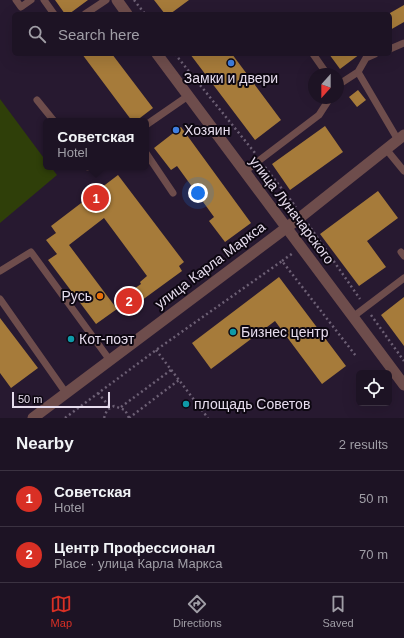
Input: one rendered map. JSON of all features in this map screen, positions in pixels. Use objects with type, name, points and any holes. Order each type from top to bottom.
[{"type":"street","points":[[117,0],[126,12]]},
{"type":"street","name":"улица Луначарского","points":[[158,56],[404,384]]},
{"type":"street","name":"улица Карла Маркса","points":[[33,418],[109,359],[302,216],[401,137]]},
{"type":"lane","points":[[16,0],[21,8],[31,0]]},
{"type":"lane","points":[[44,0],[53,12]]},
{"type":"lane","points":[[88,12],[106,0]]},
{"type":"lane","points":[[392,48],[404,43]]},
{"type":"lane","points":[[314,56],[322,68]]},
{"type":"lane","points":[[344,81],[358,72],[366,58],[370,56]]},
{"type":"lane","points":[[358,72],[401,137]]},
{"type":"lane","points":[[149,123],[188,96]]},
{"type":"lane","points":[[38,100],[52,118]]},
{"type":"lane","points":[[244,172],[319,115],[326,104]]},
{"type":"lane","points":[[386,149],[404,171]]},
{"type":"lane","points":[[149,157],[174,193]]},
{"type":"lane","points":[[0,271],[31,252],[109,359]]},
{"type":"lane","points":[[354,316],[404,278]]},
{"type":"lane","points":[[0,299],[66,393]]},
{"type":"path","points":[[134,0],[143,12]]},
{"type":"path","points":[[177,56],[260,160],[302,216],[404,361]]},
{"type":"path","points":[[65,418],[156,350],[282,261],[301,246],[309,226],[315,222]]},
{"type":"path","points":[[282,261],[356,356]]},
{"type":"path","points":[[156,350],[208,418]]},
{"type":"path","points":[[104,418],[104,413],[110,407],[121,407],[171,370]]},
{"type":"path","points":[[121,407],[125,410],[129,418],[179,380]]},
{"type":"path","points":[[98,393],[110,407]]},
{"type":"green space","points":[[0,99],[43,157],[43,170],[53,170],[57,175],[0,223]]},
{"type":"building","points":[[55,0],[88,0],[72,12],[64,12]]},
{"type":"building","points":[[154,0],[189,0],[173,12],[163,12]]},
{"type":"building","points":[[404,5],[404,22],[392,29],[392,12]]},
{"type":"building","points":[[83,56],[114,56],[153,108],[140,118],[130,118]]},
{"type":"building","points":[[192,56],[233,56],[281,120],[255,140]]},
{"type":"building","points":[[330,56],[357,56],[339,68]]},
{"type":"building","points":[[358,90],[366,100],[357,107],[349,97]]},
{"type":"building","points":[[325,126],[343,152],[290,190],[272,164]]},
{"type":"building","points":[[181,127],[251,223],[225,242],[209,221],[214,217],[177,166],[171,170],[154,148]]},
{"type":"building","points":[[118,175],[184,262],[179,266],[182,271],[123,314],[115,302],[141,284],[140,282],[147,276],[104,218],[69,245],[117,309],[96,324],[48,260],[57,254],[46,240],[56,233],[51,226]]},
{"type":"building","points":[[378,191],[398,218],[367,241],[386,267],[359,286],[320,234]]},
{"type":"building","name":"Бизнес центр","points":[[279,277],[346,366],[322,384],[275,321],[211,369],[192,343]]},
{"type":"building","points":[[404,297],[404,346],[381,315]]},
{"type":"building","points":[[0,318],[38,368],[11,388],[0,373]]},
{"type":"place","name":"Замки и двери","points":[[231,63]]},
{"type":"place","name":"Хозяин","points":[[176,130]]},
{"type":"place","name":"Советская","points":[[96,198]]},
{"type":"place","name":"Русь","points":[[100,296]]},
{"type":"place","name":"Центр Профессионал","points":[[129,301]]},
{"type":"place","name":"Бизнес центр","points":[[233,332]]},
{"type":"place","name":"Кот-поэт","points":[[71,339]]},
{"type":"place","name":"площадь Советов","points":[[186,404]]}]
